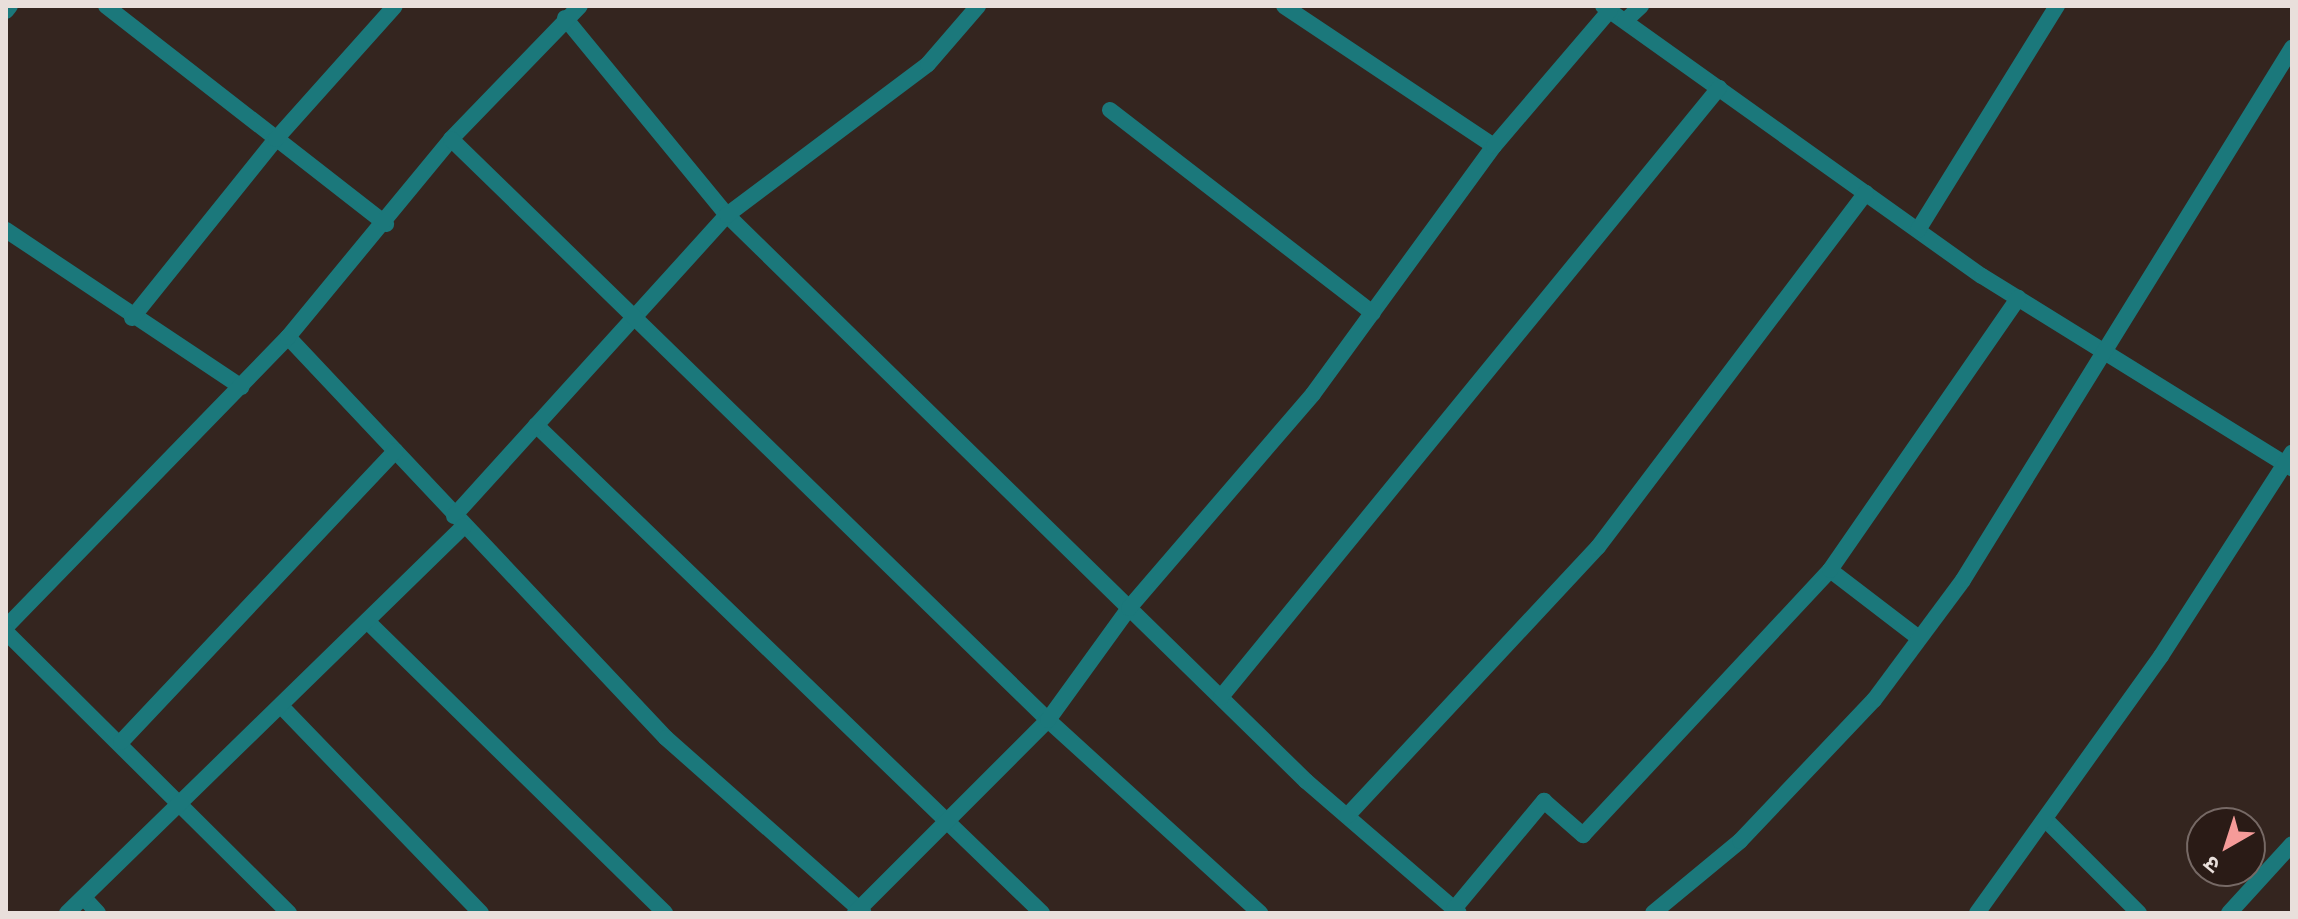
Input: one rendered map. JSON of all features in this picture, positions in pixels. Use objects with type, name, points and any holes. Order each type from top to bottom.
[{"type":"street","points":[[6,11],[10,6]]},
{"type":"street","points":[[106,6],[386,224]]},
{"type":"street","points":[[132,318],[276,139],[395,6]]},
{"type":"street","points":[[289,913],[183,801],[6,630],[288,337],[386,224],[451,139],[565,18],[580,6]]},
{"type":"street","points":[[67,913],[85,899],[367,621],[459,521],[536,425],[727,215],[928,64],[978,6]]},
{"type":"street","points":[[1284,6],[1494,146]]},
{"type":"street","points":[[1625,21],[1641,6]]},
{"type":"street","points":[[1918,230],[2057,6]]},
{"type":"street","points":[[288,337],[666,738],[859,911],[1048,720],[1129,608],[1373,313],[1494,146],[1606,8],[2018,298],[2290,462],[1977,913]]},
{"type":"street","points":[[565,18],[727,215],[1221,697],[1347,816],[1456,911],[1544,801],[1583,835],[1830,570],[2018,298]]},
{"type":"street","points":[[1653,913],[1740,841],[1874,700],[1919,638],[2106,353],[2292,48]]},
{"type":"street","points":[[1221,697],[1719,88]]},
{"type":"street","points":[[1110,110],[1373,313]]},
{"type":"street","points":[[451,139],[1048,720],[1260,913]]},
{"type":"street","points":[[1347,816],[1598,547],[1866,193]]},
{"type":"street","points":[[6,230],[132,318],[241,387]]},
{"type":"street","points":[[536,425],[1042,913]]},
{"type":"street","points":[[121,742],[395,451]]},
{"type":"street","points":[[1830,570],[1919,638]]},
{"type":"street","points":[[367,621],[665,913]]},
{"type":"street","points":[[281,706],[481,913]]},
{"type":"street","points":[[2045,819],[2139,913]]},
{"type":"street","points":[[2229,913],[2292,844]]},
{"type":"street","points":[[85,899],[98,913]]}]
